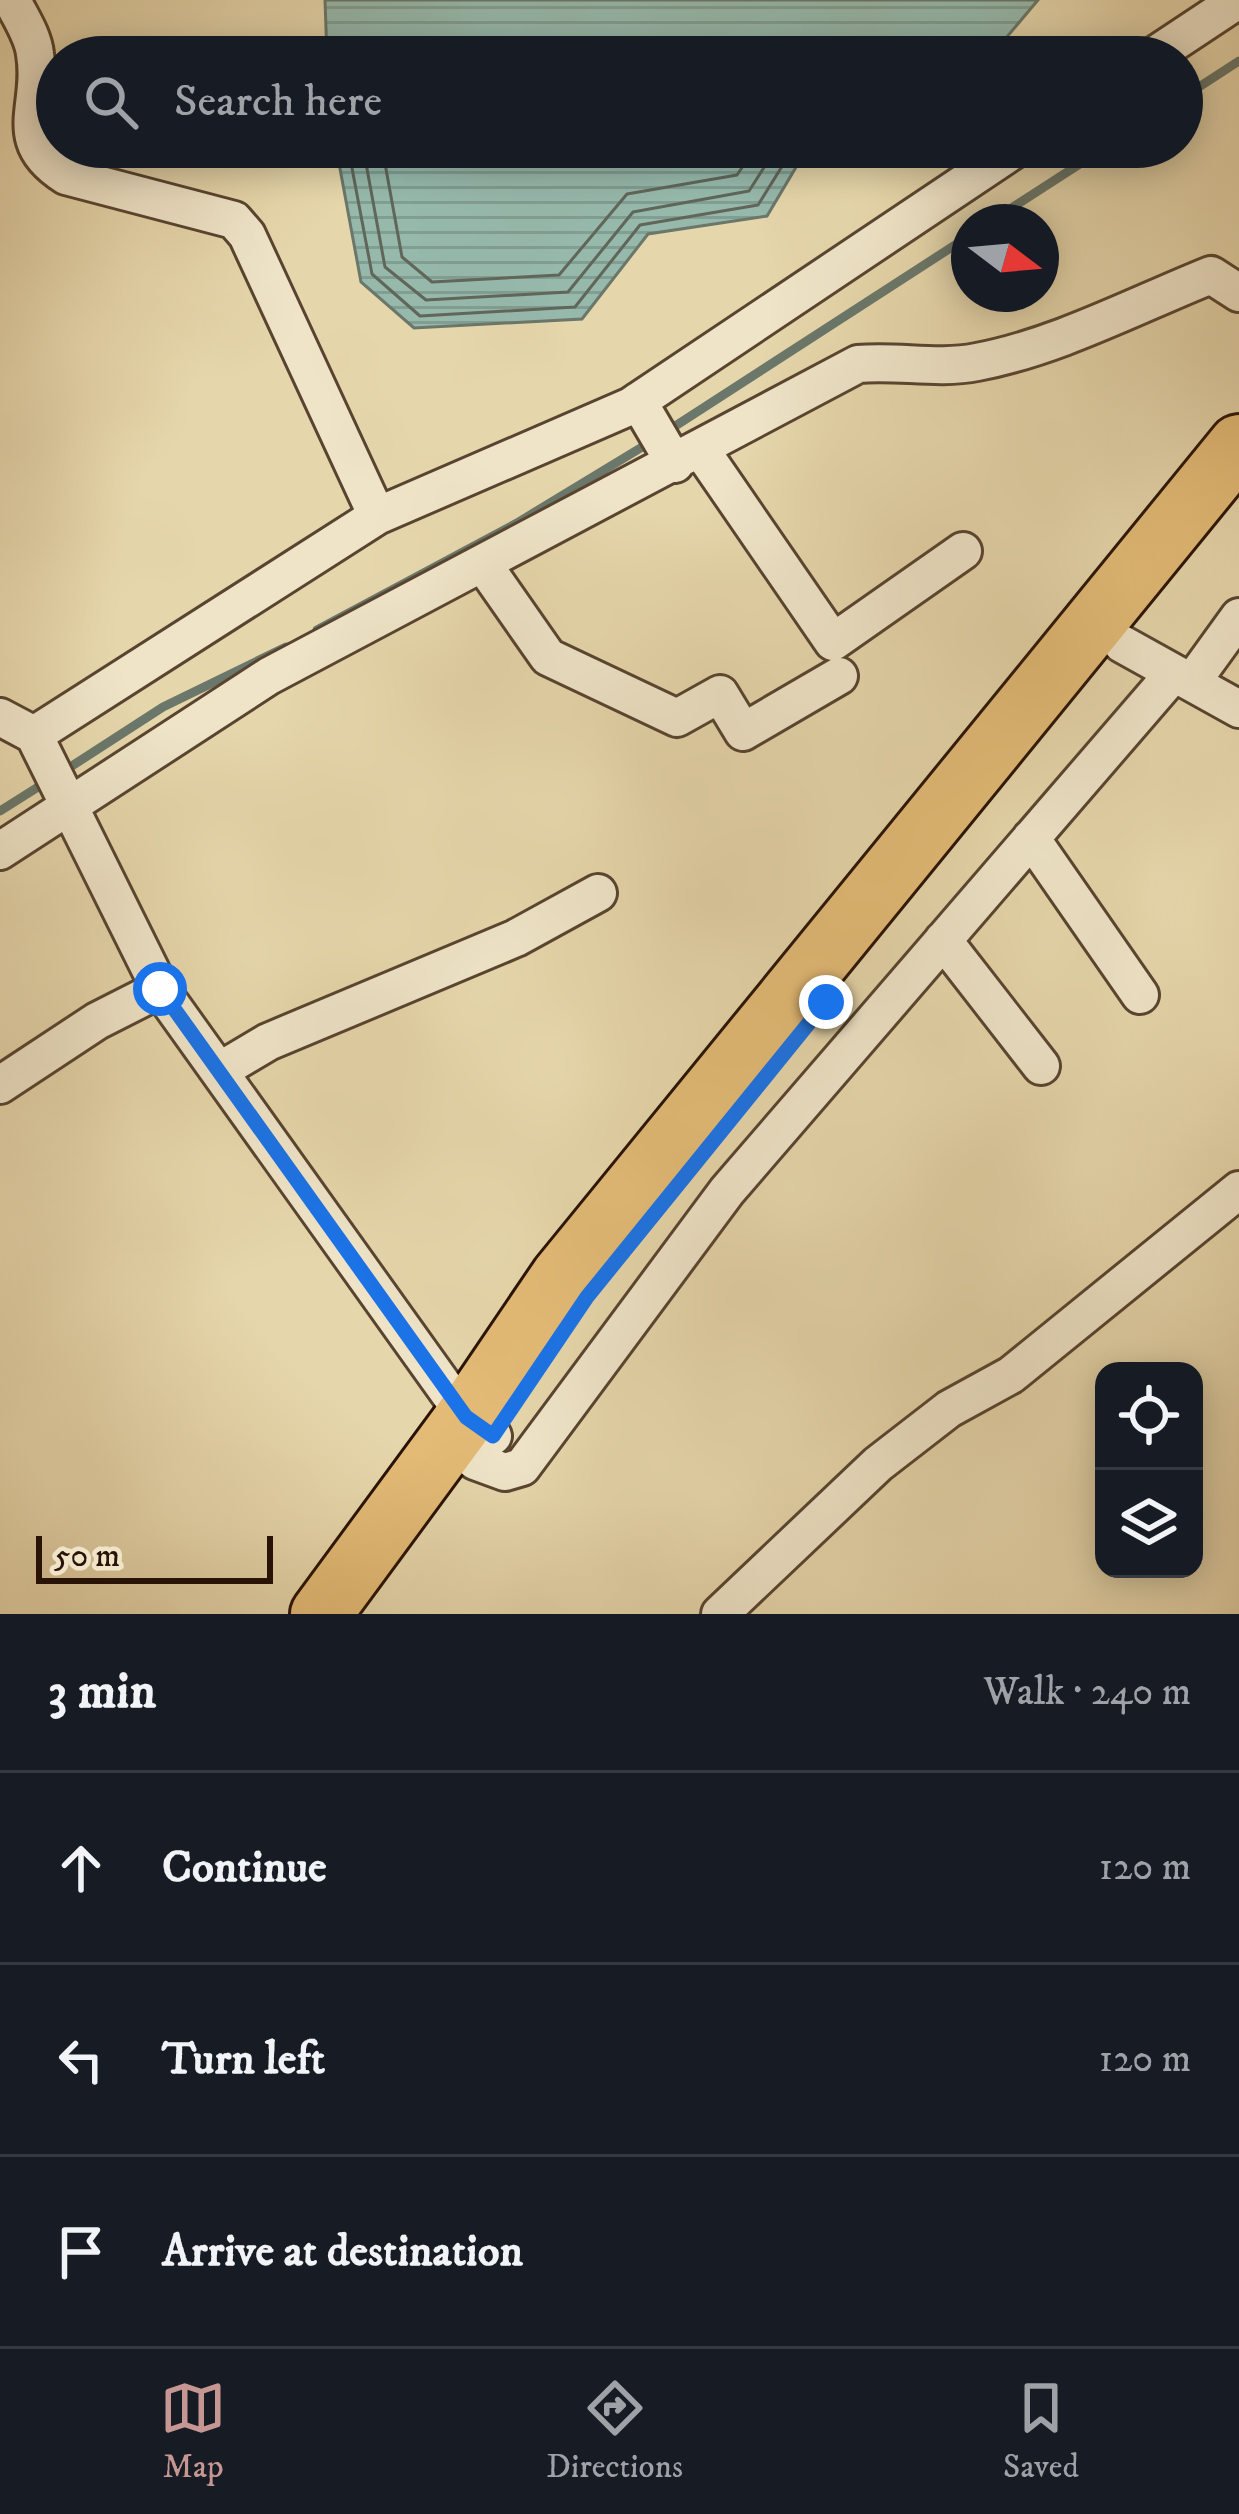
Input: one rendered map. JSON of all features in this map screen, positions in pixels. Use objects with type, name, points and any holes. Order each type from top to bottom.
[{"type":"main road","points":[[362,1614],[478,1438],[560,1277],[1239,445]]},
{"type":"main road","points":[[321,1614],[478,1438],[587,1297],[1239,498]]},
{"type":"street","points":[[12,0],[35,48],[31,133],[36,144]]},
{"type":"street","points":[[1184,36],[1238,0]]},
{"type":"street","points":[[53,168],[66,176],[234,220],[247,235],[377,516]]},
{"type":"street","points":[[52,775],[269,676],[483,564],[666,438],[993,168]]},
{"type":"street","points":[[0,851],[52,775],[377,516],[666,438],[858,364],[888,361],[927,367],[1018,352],[1211,275],[1239,292]]},
{"type":"street","points":[[666,438],[833,642],[963,551]]},
{"type":"street","points":[[483,564],[548,657],[677,718],[720,694],[743,732],[839,676]]},
{"type":"street","points":[[0,717],[52,775],[160,989],[505,1472],[522,1467],[727,1191],[1031,838],[1239,617]]},
{"type":"street","points":[[1122,644],[1239,709]]},
{"type":"street","points":[[1031,838],[1140,995]]},
{"type":"street","points":[[221,1070],[268,1042],[516,938],[598,893]]},
{"type":"street","points":[[943,940],[1041,1066]]},
{"type":"street","points":[[0,1085],[97,1022],[160,989]]},
{"type":"street","points":[[720,1614],[878,1464],[949,1409],[1011,1375],[1239,1190]]},
{"type":"water","points":[[325,0],[1038,0],[1008,36],[326,36]]},
{"type":"water","points":[[340,168],[796,168],[767,216],[648,234],[582,319],[414,328],[361,282]]},
{"type":"waterway","points":[[1203,84],[1239,61]]},
{"type":"waterway","points":[[1018,204],[1074,168]]},
{"type":"waterway","points":[[666,432],[951,248]]},
{"type":"waterway","points":[[317,630],[517,523],[652,441]]},
{"type":"waterway","points":[[61,773],[163,707],[286,647]]},
{"type":"waterway","points":[[0,811],[46,782]]},
{"type":"route","points":[[160,989],[466,1417],[493,1436],[587,1297],[826,1002]]}]
